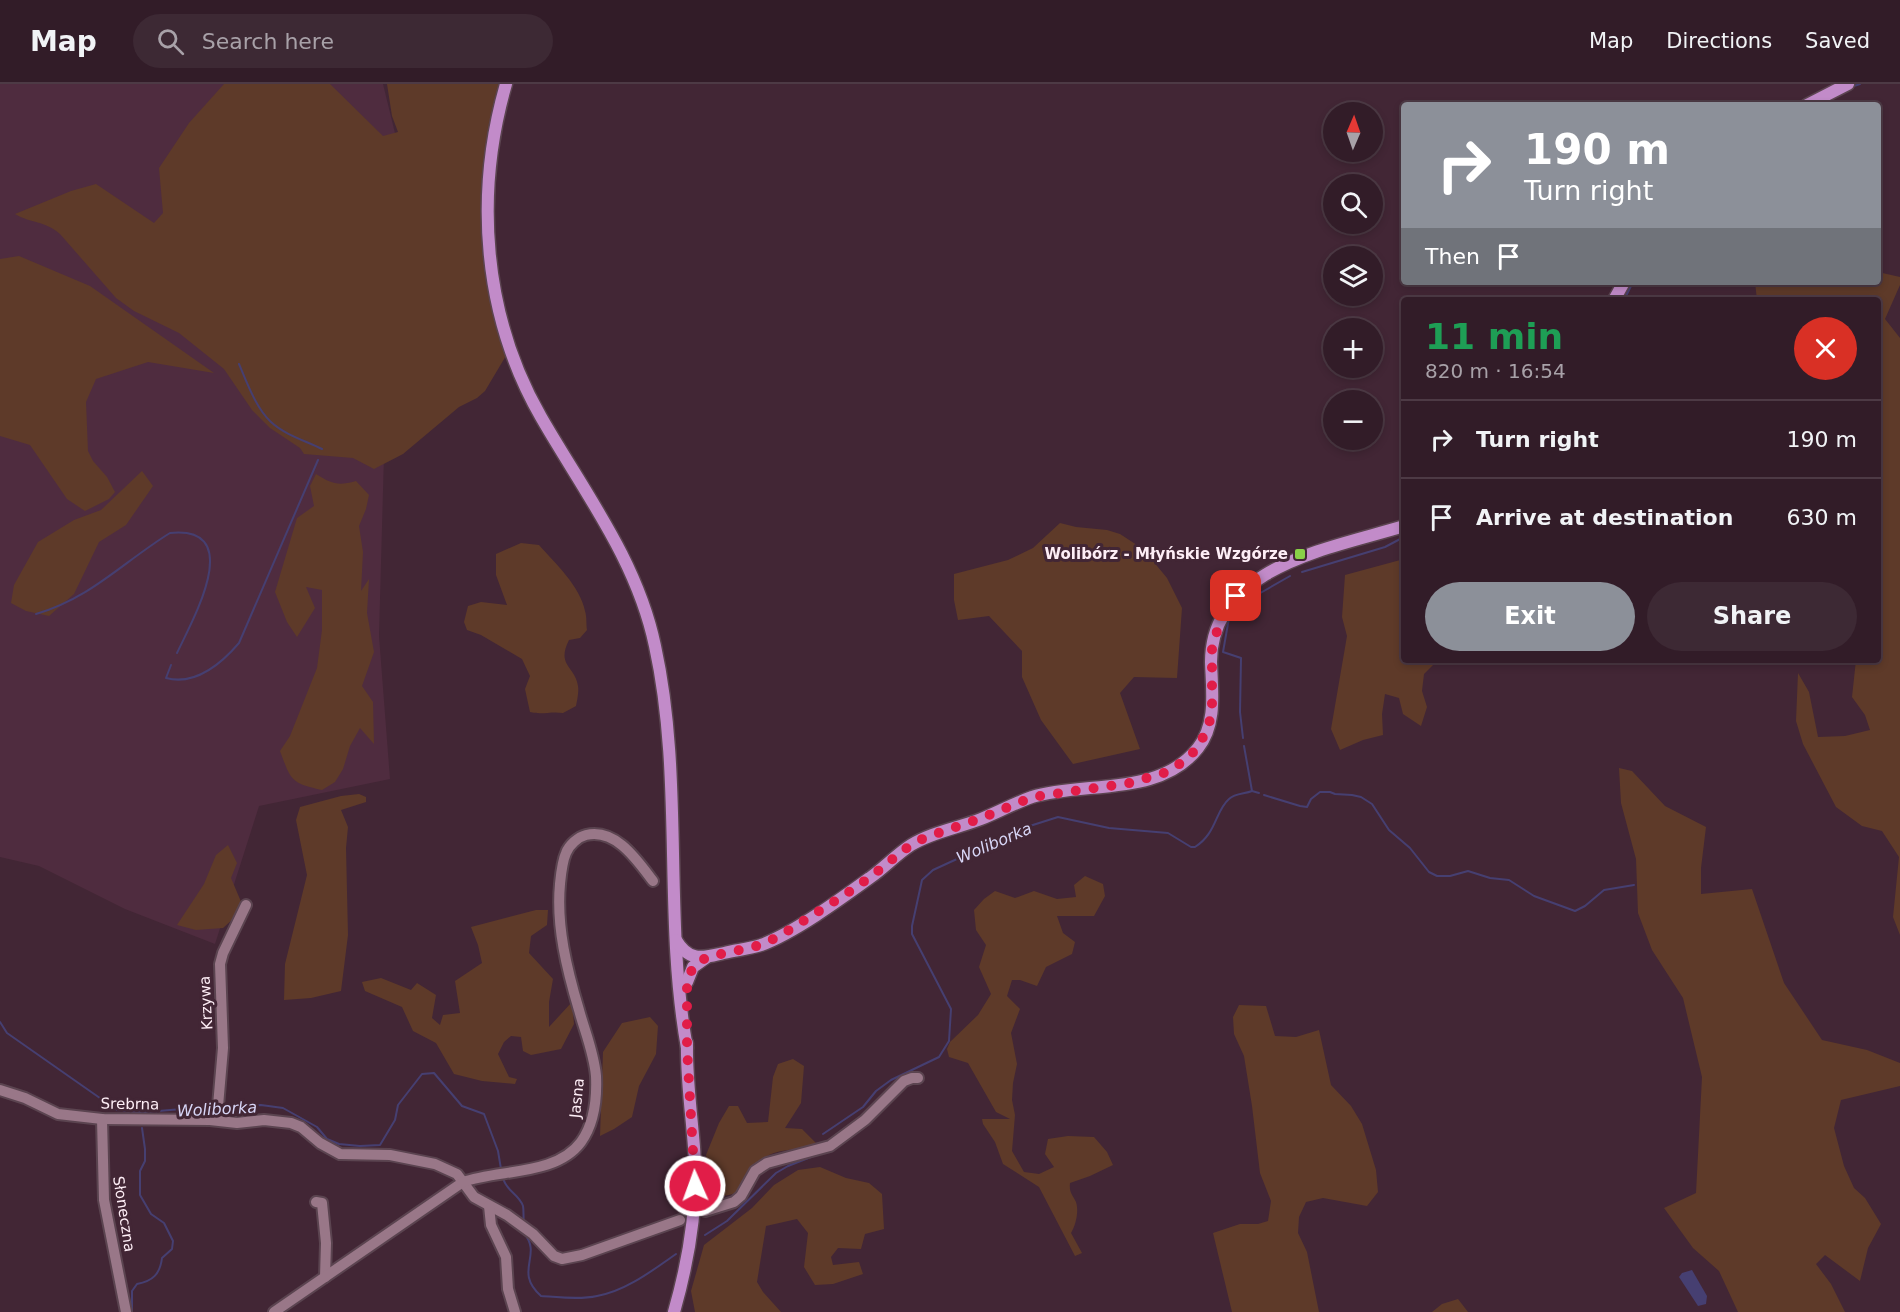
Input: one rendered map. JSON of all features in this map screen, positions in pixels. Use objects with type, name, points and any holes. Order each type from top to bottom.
[{"type":"main road","points":[[506,84],[494,135],[487,201],[488,244],[495,296],[510,349],[536,406],[598,509],[640,593],[655,645],[665,698],[673,827],[680,872],[685,945],[687,1048],[695,1186],[693,1226],[686,1268],[674,1312]]},
{"type":"main road","points":[[1813,102],[1848,84]]},
{"type":"main road","points":[[685,945],[692,956],[707,957],[762,945],[790,930],[924,838],[1033,797],[1130,783],[1167,772],[1198,748],[1209,724],[1212,709],[1212,647],[1219,625],[1236,596],[1250,584],[1292,562],[1347,542],[1401,527]]},
{"type":"main road","points":[[685,945],[736,951]]},
{"type":"main road","points":[[685,945],[678,965],[682,1022],[687,1048]]},
{"type":"main road","points":[[687,982],[693,967],[707,957]]},
{"type":"street","name":"Jasna","points":[[274,1312],[463,1182],[480,1176],[534,1168],[571,1153],[581,1142],[593,1115],[596,1078],[592,1054],[570,980],[562,938],[560,893],[566,852],[574,841],[583,836],[595,834],[606,836],[626,848],[653,881]]},
{"type":"street","name":"Krzywa","points":[[218,1106],[223,1048],[220,964],[246,905]]},
{"type":"street","points":[[705,1211],[734,1202],[741,1196],[755,1171],[767,1163],[830,1146],[865,1120],[904,1081],[918,1078]]},
{"type":"street","name":"Srebrna","points":[[0,1090],[25,1098],[58,1114],[102,1119],[199,1120],[227,1123],[278,1120],[301,1128],[320,1143],[340,1154],[412,1158],[452,1171],[474,1197],[499,1209],[519,1223],[554,1256],[567,1259],[582,1256],[680,1220]]},
{"type":"street","name":"Słoneczna","points":[[102,1119],[104,1200],[126,1312]]},
{"type":"street","points":[[316,1202],[322,1203],[326,1243],[325,1277]]},
{"type":"street","points":[[489,1206],[491,1225],[506,1257],[508,1289],[515,1312]]},
{"type":"shaded area","points":[[0,84],[383,84],[403,166],[384,455],[379,636],[390,779],[259,806],[215,944],[125,909],[39,866],[0,857]]},
{"type":"shaded area","points":[[224,84],[330,84],[383,136],[398,132],[392,116],[387,84],[506,84],[487,201],[510,349],[485,391],[459,407],[403,454],[374,469],[353,458],[304,454],[300,448],[270,428],[252,410],[224,369],[179,333],[134,311],[116,298],[60,234],[43,224],[15,214],[71,191],[96,184],[154,223],[163,213],[159,168],[189,123]]},
{"type":"shaded area","points":[[19,256],[90,286],[214,373],[148,362],[96,379],[86,402],[88,451],[115,492],[109,499],[85,511],[67,499],[30,445],[0,436],[0,259]]},
{"type":"shaded area","points":[[1881,273],[1900,277],[1900,285],[1885,319],[1900,338],[1900,935],[1893,917],[1899,857],[1882,831],[1862,826],[1836,807],[1803,744],[1796,721],[1798,673],[1809,692],[1818,737],[1845,736],[1870,730],[1865,715],[1852,697],[1856,663],[1881,663],[1881,297],[1757,297],[1755,285],[1881,285]]},
{"type":"shaded area","points":[[142,471],[153,486],[126,525],[99,542],[74,594],[49,616],[26,611],[11,603],[14,585],[38,542],[74,520],[101,510]]},
{"type":"shaded area","points":[[316,474],[335,483],[356,481],[369,495],[359,526],[363,552],[361,591],[369,579],[367,613],[374,652],[362,686],[373,702],[374,744],[360,728],[350,746],[343,769],[335,782],[322,790],[303,785],[293,779],[280,751],[290,736],[317,668],[322,630],[322,590],[306,587],[315,608],[297,637],[287,622],[275,592],[297,518],[314,506],[310,486]]},
{"type":"shaded area","points":[[1060,523],[1120,534],[1143,549],[1167,578],[1182,608],[1177,678],[1134,677],[1120,693],[1140,749],[1073,764],[1041,720],[1022,677],[1022,651],[989,616],[958,620],[954,600],[954,574],[1008,560],[1033,548]]},
{"type":"shaded area","points":[[521,543],[539,545],[552,559],[578,593],[586,613],[587,630],[580,638],[569,640],[564,655],[576,679],[578,691],[576,706],[563,713],[530,712],[525,689],[530,676],[522,659],[481,635],[467,630],[464,622],[468,606],[481,602],[507,605],[496,575],[496,554]]},
{"type":"shaded area","points":[[1401,560],[1401,663],[1435,663],[1424,674],[1422,691],[1427,707],[1421,726],[1403,714],[1399,698],[1385,694],[1382,714],[1383,735],[1363,740],[1340,750],[1331,729],[1347,636],[1342,617],[1345,575]]},
{"type":"shaded area","points":[[1619,768],[1632,771],[1665,806],[1706,827],[1701,868],[1701,894],[1752,889],[1784,983],[1822,1040],[1867,1050],[1900,1063],[1900,1086],[1841,1100],[1834,1128],[1844,1166],[1854,1188],[1865,1198],[1881,1224],[1868,1248],[1860,1281],[1825,1255],[1816,1264],[1831,1284],[1845,1312],[1738,1312],[1719,1271],[1693,1248],[1664,1208],[1696,1193],[1702,1077],[1683,998],[1652,950],[1638,913],[1636,859],[1621,803]]},
{"type":"shaded area","points":[[359,794],[366,797],[366,802],[341,810],[348,827],[346,848],[348,935],[341,991],[311,998],[284,1000],[285,964],[307,875],[296,820],[300,807],[341,796]]},
{"type":"shaded area","points":[[228,845],[237,863],[231,878],[242,904],[233,919],[223,928],[196,930],[177,925],[204,884],[216,855]]},
{"type":"shaded area","points":[[1085,876],[1103,884],[1105,896],[1094,916],[1057,916],[1063,933],[1075,942],[1072,954],[1046,967],[1037,986],[1020,980],[1012,980],[1007,996],[1020,1009],[1011,1033],[1017,1064],[1012,1100],[1015,1115],[1012,1151],[1024,1172],[1039,1174],[1054,1167],[1045,1154],[1048,1139],[1068,1136],[1094,1137],[1107,1152],[1113,1165],[1070,1183],[1070,1191],[1076,1202],[1077,1210],[1076,1222],[1071,1233],[1082,1253],[1075,1256],[1039,1187],[1003,1164],[995,1142],[982,1119],[1010,1119],[996,1112],[968,1063],[949,1057],[947,1049],[950,1042],[978,1015],[991,994],[979,967],[986,945],[976,930],[974,910],[995,891],[1015,898],[1034,891],[1057,899],[1076,897],[1074,885]]},
{"type":"shaded area","points":[[536,910],[548,910],[547,925],[531,936],[529,953],[553,979],[549,1002],[549,1027],[572,1002],[574,1024],[561,1049],[531,1055],[523,1051],[521,1037],[511,1036],[504,1042],[498,1054],[509,1077],[517,1079],[515,1084],[482,1081],[454,1074],[436,1043],[413,1031],[402,1007],[365,991],[362,982],[381,978],[411,990],[417,983],[436,995],[432,1018],[440,1025],[443,1015],[460,1013],[455,981],[482,963],[471,927]]},
{"type":"shaded area","points":[[1239,1005],[1266,1006],[1275,1036],[1296,1037],[1319,1030],[1331,1085],[1351,1106],[1362,1124],[1376,1170],[1378,1192],[1367,1206],[1323,1198],[1306,1202],[1299,1217],[1298,1233],[1307,1252],[1319,1312],[1232,1312],[1213,1233],[1240,1224],[1258,1224],[1268,1221],[1271,1201],[1260,1173],[1244,1056],[1234,1034],[1233,1017]]},
{"type":"shaded area","points":[[650,1017],[658,1026],[656,1054],[639,1086],[632,1117],[600,1136],[603,1052],[622,1023]]},
{"type":"shaded area","points":[[793,1059],[804,1066],[801,1103],[785,1128],[802,1129],[816,1143],[766,1156],[748,1170],[739,1190],[734,1194],[713,1196],[706,1155],[719,1123],[729,1106],[738,1106],[747,1123],[768,1122],[773,1077],[778,1064]]},
{"type":"shaded area","points":[[820,1167],[846,1178],[869,1183],[882,1194],[884,1229],[865,1234],[861,1249],[838,1248],[831,1257],[833,1265],[859,1262],[863,1274],[833,1284],[815,1285],[804,1267],[808,1233],[797,1219],[766,1226],[757,1282],[781,1312],[695,1312],[691,1291],[704,1245],[752,1208],[774,1185],[798,1170]]},
{"type":"shaded area","points":[[1692,1270],[1707,1296],[1706,1304],[1698,1306],[1679,1277],[1682,1273]]},
{"type":"shaded area","points":[[1458,1299],[1468,1312],[1432,1312],[1442,1304]]},
{"type":"waterway","name":"Woliborka","points":[[1851,87],[1860,84]]},
{"type":"waterway","name":"Woliborka","points":[[1626,297],[1632,285]]},
{"type":"waterway","points":[[239,364],[256,403],[271,422],[289,434],[322,449]]},
{"type":"waterway","points":[[171,665],[166,678],[177,680],[198,676],[216,665],[239,643],[318,460]]},
{"type":"waterway","points":[[36,614],[74,599],[170,533],[193,535],[206,544],[210,559],[208,578],[202,599],[177,653]]},
{"type":"waterway","name":"Woliborka","points":[[1302,572],[1385,547],[1401,539]]},
{"type":"waterway","name":"Woliborka","points":[[1243,738],[1240,712],[1241,658],[1223,652],[1229,618],[1248,600],[1290,576]]},
{"type":"waterway","name":"Woliborka","points":[[1244,746],[1252,791]]},
{"type":"waterway","name":"Woliborka","points":[[1252,791],[1259,793]]},
{"type":"waterway","name":"Woliborka","points":[[823,1134],[863,1107],[876,1091],[891,1080],[939,1057],[949,1041],[951,1009],[912,934],[922,880],[933,870],[1014,831],[1058,817],[1109,828],[1168,833],[1191,847],[1195,847],[1208,835],[1229,799],[1252,791]]},
{"type":"waterway","points":[[1264,795],[1307,807],[1311,799],[1320,792],[1361,797],[1372,804],[1389,830],[1410,848],[1429,872],[1437,876],[1450,876],[1468,871],[1490,878],[1509,880],[1534,896],[1575,911],[1585,906],[1604,890],[1634,885]]},
{"type":"waterway","name":"Woliborka","points":[[0,1022],[7,1033],[117,1110],[141,1112],[215,1108]]},
{"type":"waterway","name":"Woliborka","points":[[221,1108],[261,1105],[283,1108],[317,1127],[327,1139],[339,1144],[380,1145],[395,1120],[398,1105],[422,1074],[434,1073],[462,1106],[484,1114],[498,1151],[501,1169]]},
{"type":"waterway","points":[[132,1312],[132,1291],[137,1284],[155,1276],[162,1258],[172,1249],[173,1241],[164,1223],[151,1214],[140,1195],[140,1171],[145,1161],[142,1128]]},
{"type":"waterway","name":"Woliborka","points":[[705,1235],[727,1221],[776,1173],[816,1155]]},
{"type":"waterway","name":"Woliborka","points":[[503,1178],[521,1202],[524,1222]]},
{"type":"waterway","name":"Woliborka","points":[[524,1233],[531,1249],[529,1279],[541,1296],[583,1298],[618,1290],[676,1254]]},
{"type":"place","name":"Wolibórz - Młyńskie Wzgórze","points":[[1300,554]]},
{"type":"route","points":[[695,1186],[687,1048],[687,982],[693,967],[707,957],[762,945],[778,937],[818,913],[873,875],[905,849],[924,838],[1033,797],[1130,783],[1167,772],[1181,763],[1198,748],[1205,737],[1212,716],[1212,647],[1219,625],[1236,596]]}]
